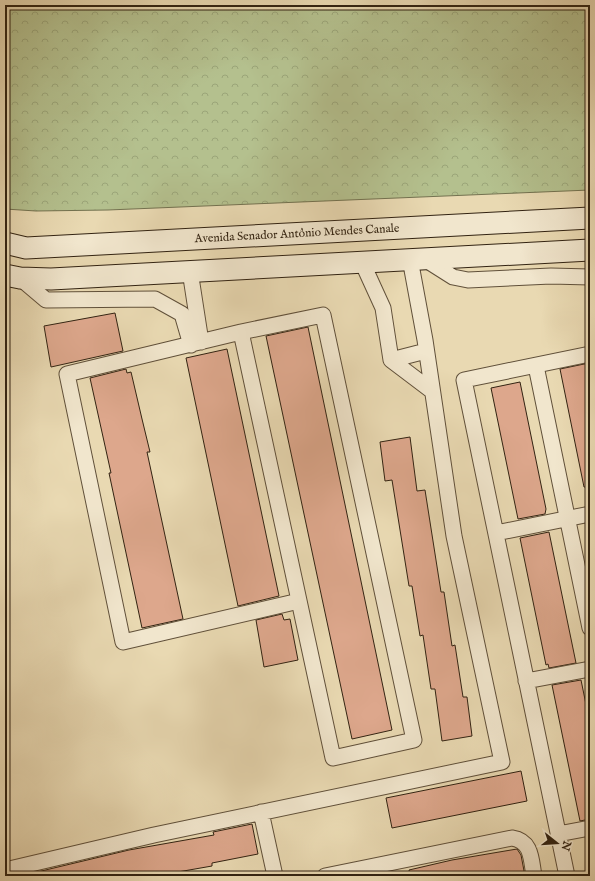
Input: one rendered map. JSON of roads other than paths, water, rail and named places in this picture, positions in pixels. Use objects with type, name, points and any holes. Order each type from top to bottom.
[{"type":"main road","name":"Avenida Senador Antônio Mendes Canale","points":[[5,243],[26,248],[590,218]]},
{"type":"main road","points":[[245,236],[246,268]]},
{"type":"main road","points":[[12,277],[51,279],[417,258],[590,250]]},
{"type":"street","points":[[517,253],[520,278]]},
{"type":"street","points":[[417,258],[453,277],[468,280],[590,277]]},
{"type":"street","points":[[5,870],[154,834],[502,762],[454,536],[426,351],[417,258]]},
{"type":"street","points":[[362,262],[383,308],[391,360],[432,391]]},
{"type":"street","points":[[190,271],[196,343]]},
{"type":"street","points":[[12,277],[46,300],[155,299],[182,314],[196,343]]},
{"type":"street","points":[[241,332],[333,758],[414,740],[324,315],[241,332],[66,374],[123,642],[299,601]]},
{"type":"street","points":[[391,360],[426,351]]},
{"type":"street","points":[[567,876],[464,380],[590,354]]},
{"type":"street","points":[[536,366],[590,628]]},
{"type":"street","points":[[496,534],[590,514]]},
{"type":"street","points":[[526,681],[590,669]]},
{"type":"street","points":[[261,812],[275,876]]},
{"type":"street","points":[[558,834],[590,828]]},
{"type":"street","points":[[325,876],[512,838],[521,839],[530,849],[534,876]]}]
